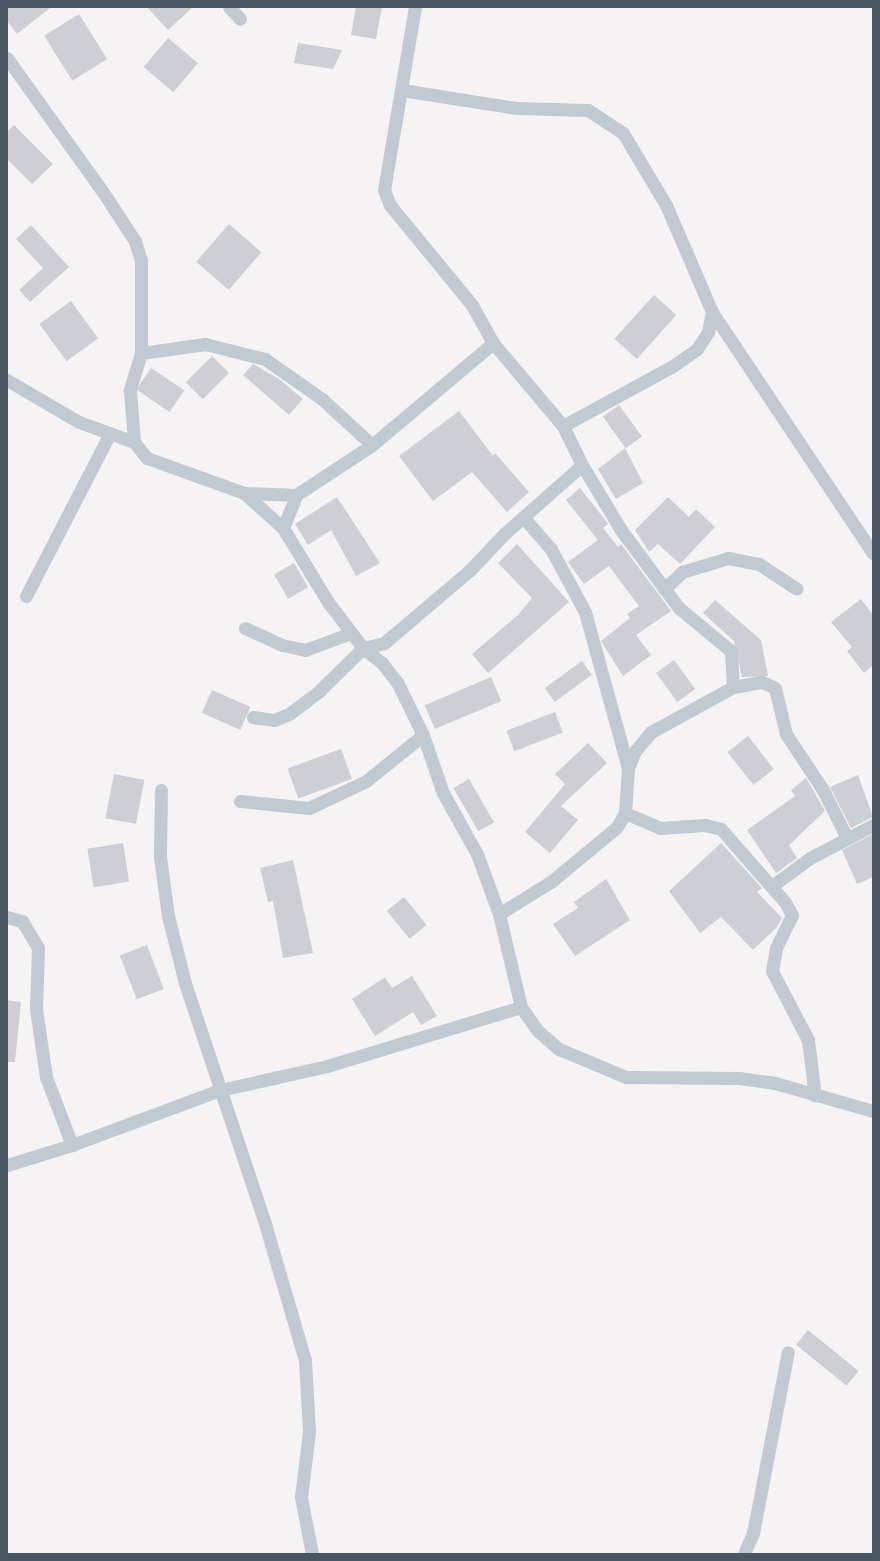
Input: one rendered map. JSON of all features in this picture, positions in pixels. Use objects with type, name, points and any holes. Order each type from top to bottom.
[{"type":"street","points":[[229,7],[240,19]]},
{"type":"street","points":[[415,7],[386,195],[403,223],[472,305],[493,343],[564,426],[582,465],[621,530],[664,589],[679,608],[730,652],[733,687]]},
{"type":"street","points":[[7,58],[135,240],[141,261],[142,353],[130,390],[134,442]]},
{"type":"street","points":[[402,90],[516,108],[588,110],[607,120],[623,133],[644,164],[712,312],[873,553]]},
{"type":"street","points":[[564,426],[697,349],[708,332],[712,312]]},
{"type":"street","points":[[283,528],[296,495],[372,445],[493,343]]},
{"type":"street","points":[[142,353],[205,344],[265,359],[322,399],[372,445]]},
{"type":"street","points":[[7,380],[79,422],[134,442],[147,458],[244,493],[296,495]]},
{"type":"street","points":[[26,596],[110,433]]},
{"type":"street","points":[[253,717],[274,720],[289,714],[319,691],[363,648],[384,644],[470,570],[523,517],[582,465]]},
{"type":"street","points":[[244,493],[283,528],[351,633],[363,648],[382,663],[397,682],[423,735],[443,793],[477,854],[499,914],[521,1007],[538,1031],[559,1049],[626,1078],[739,1078],[775,1084],[814,1096],[873,1111]]},
{"type":"street","points":[[499,914],[552,880],[617,827],[626,813],[628,768],[585,612],[551,549],[523,517]]},
{"type":"street","points":[[664,589],[682,572],[728,558],[759,564],[797,589]]},
{"type":"street","points":[[245,628],[282,645],[305,650],[351,633]]},
{"type":"street","points":[[628,768],[635,751],[651,732],[733,687],[762,682],[775,688],[788,739],[822,790],[847,838]]},
{"type":"street","points":[[240,802],[309,808],[366,781],[423,735]]},
{"type":"street","points":[[161,790],[160,857],[168,916],[185,983],[266,1226],[305,1360],[309,1432],[301,1497],[312,1554]]},
{"type":"street","points":[[626,813],[660,828],[706,825],[721,829],[772,886],[792,915],[776,948],[772,971],[808,1040],[814,1096]]},
{"type":"street","points":[[772,886],[810,858],[873,825]]},
{"type":"street","points":[[7,917],[22,921],[38,948],[36,1009],[46,1077],[72,1145]]},
{"type":"street","points":[[7,1165],[72,1145],[220,1090],[327,1066],[521,1007]]},
{"type":"street","points":[[744,1554],[753,1533],[788,1352]]},
{"type":"building","points":[[7,7],[51,7],[17,34],[7,21]]},
{"type":"building","points":[[147,7],[193,7],[168,30]]},
{"type":"building","points":[[356,7],[382,7],[376,39],[351,35]]},
{"type":"building","points":[[79,14],[107,59],[72,81],[44,36]]},
{"type":"building","points":[[168,38],[198,63],[173,92],[144,67]]},
{"type":"building","points":[[298,43],[342,50],[333,69],[294,63]]},
{"type":"building","points":[[14,125],[53,164],[32,184],[7,159],[7,132]]},
{"type":"building","points":[[229,224],[261,252],[229,290],[196,262]]},
{"type":"building","points":[[31,225],[69,267],[30,302],[19,290],[43,268],[16,239]]},
{"type":"building","points":[[654,295],[676,315],[637,359],[615,339]]},
{"type":"building","points":[[71,301],[98,338],[66,361],[39,324]]},
{"type":"building","points":[[212,356],[229,373],[203,399],[186,382]]},
{"type":"building","points":[[253,364],[279,379],[303,399],[289,415],[243,375]]},
{"type":"building","points":[[151,368],[184,390],[170,412],[136,390]]},
{"type":"building","points":[[619,405],[642,437],[626,448],[603,417]]},
{"type":"building","points":[[459,411],[493,456],[495,453],[529,492],[507,512],[472,472],[433,501],[399,456]]},
{"type":"building","points":[[625,448],[643,483],[616,499],[598,469]]},
{"type":"building","points":[[580,488],[608,524],[603,528],[618,547],[621,544],[671,611],[636,635],[651,655],[623,676],[601,641],[630,618],[627,614],[639,606],[609,566],[584,584],[568,562],[598,540],[566,500]]},
{"type":"building","points":[[337,497],[380,563],[356,576],[331,530],[308,545],[295,524]]},
{"type":"building","points":[[668,497],[689,517],[696,509],[715,527],[680,564],[658,544],[649,552],[635,530]]},
{"type":"building","points":[[517,544],[569,602],[488,673],[472,654],[518,615],[532,598],[498,563]]},
{"type":"building","points":[[294,563],[308,587],[288,599],[274,574]]},
{"type":"building","points":[[861,599],[873,615],[873,665],[864,673],[847,651],[852,647],[831,622]]},
{"type":"building","points":[[715,600],[761,640],[768,676],[742,677],[734,641],[703,613]]},
{"type":"building","points":[[674,660],[695,689],[677,702],[656,673]]},
{"type":"building","points":[[582,661],[592,675],[555,702],[545,688]]},
{"type":"building","points":[[491,677],[501,701],[435,729],[425,705]]},
{"type":"building","points":[[212,690],[250,707],[240,730],[202,713]]},
{"type":"building","points":[[555,712],[563,733],[514,751],[506,731]]},
{"type":"building","points":[[748,736],[774,769],[753,785],[728,752]]},
{"type":"building","points":[[588,743],[607,763],[561,806],[578,820],[550,853],[525,832],[565,784],[555,774]]},
{"type":"building","points":[[341,749],[352,779],[298,799],[287,768]]},
{"type":"building","points":[[114,774],[144,780],[136,824],[105,818]]},
{"type":"building","points":[[858,775],[873,817],[851,828],[830,787]]},
{"type":"building","points":[[806,778],[825,811],[789,845],[797,858],[776,873],[747,830],[795,796],[791,790]]},
{"type":"building","points":[[469,779],[494,822],[478,831],[453,788]]},
{"type":"building","points":[[873,834],[873,877],[857,884],[842,850]]},
{"type":"building","points":[[123,843],[129,882],[94,887],[87,849]]},
{"type":"building","points":[[721,843],[762,888],[757,892],[782,918],[777,927],[753,950],[721,917],[700,933],[669,891]]},
{"type":"building","points":[[293,860],[313,953],[283,958],[273,901],[268,902],[260,868]]},
{"type":"building","points":[[606,879],[630,920],[575,956],[553,924],[578,908],[574,902]]},
{"type":"building","points":[[404,897],[427,925],[410,939],[387,911]]},
{"type":"building","points":[[147,945],[164,989],[137,999],[120,955]]},
{"type":"building","points":[[412,976],[437,1016],[421,1025],[413,1012],[375,1036],[352,999],[385,977],[392,988]]},
{"type":"building","points":[[7,1000],[21,1002],[15,1062],[7,1062]]},
{"type":"building","points":[[808,1330],[859,1371],[847,1386],[796,1345]]}]
